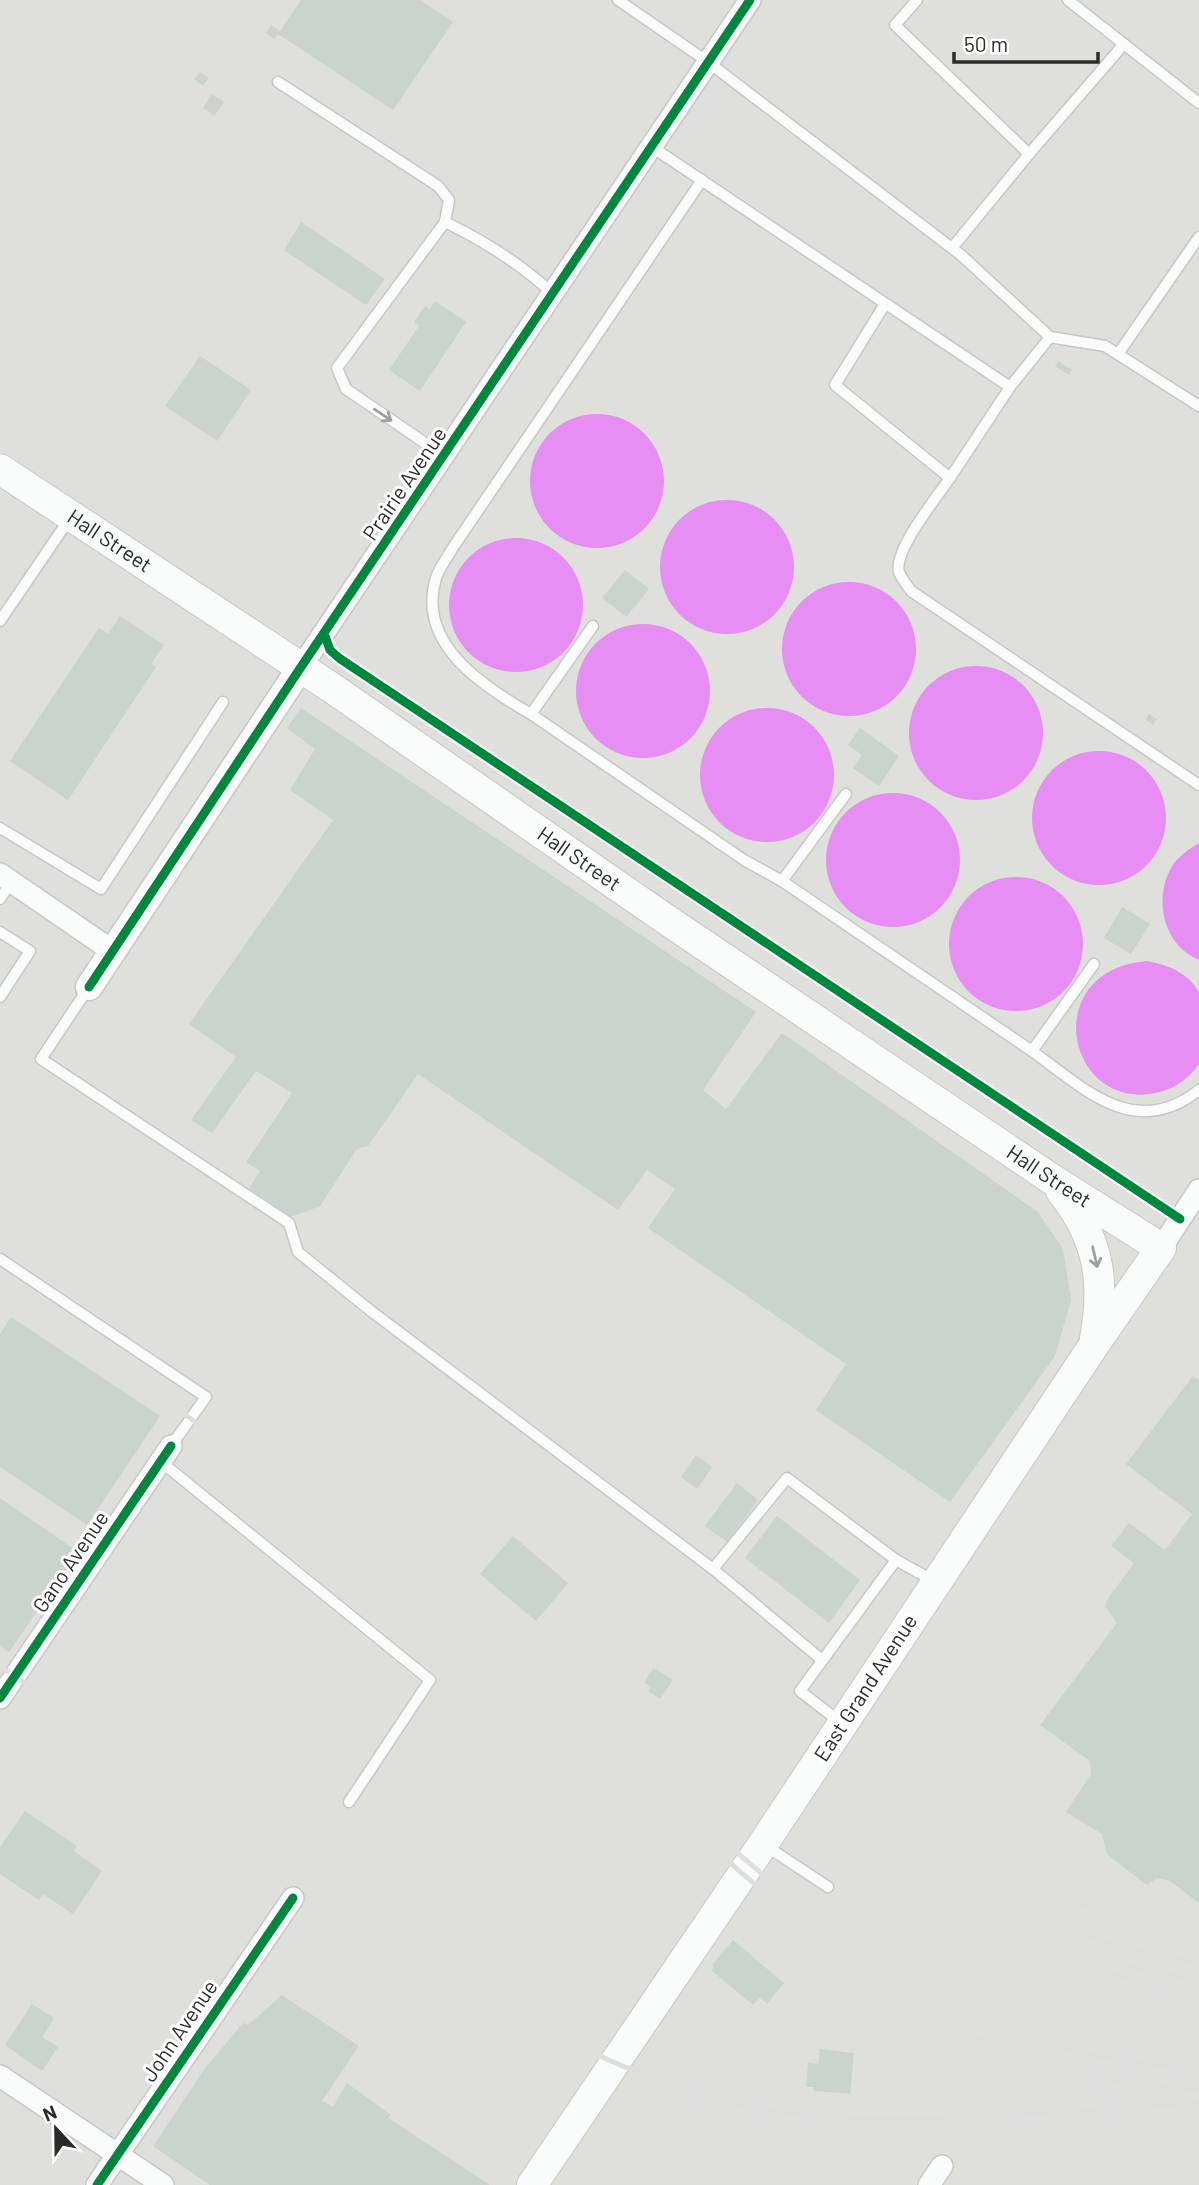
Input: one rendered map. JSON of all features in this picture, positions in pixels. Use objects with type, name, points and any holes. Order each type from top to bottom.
[{"type":"main road","name":"Hall Street","points":[[0,469],[301,667],[664,918],[1050,1178],[1161,1248]]},
{"type":"main road","points":[[1050,1178],[1086,1226],[1094,1248],[1100,1293],[1094,1345]]},
{"type":"main road","name":"East Grand Avenue","points":[[532,2185],[1161,1248]]},
{"type":"street","name":"Prairie Avenue","points":[[89,987],[750,0]]},
{"type":"street","points":[[4,885],[114,952]]},
{"type":"street","name":"East Grand Avenue","points":[[1161,1248],[1199,1190]]},
{"type":"street","name":"Gano Avenue","points":[[0,1698],[166,1453]]},
{"type":"street","name":"John Avenue","points":[[97,2185],[292,1898]]},
{"type":"street","points":[[0,2076],[163,2185]]},
{"type":"street","points":[[929,2185],[942,2166]]},
{"type":"lane","points":[[618,0],[708,62],[952,247],[1050,337],[1105,346],[1199,406]]},
{"type":"lane","points":[[917,0],[895,25],[1029,154]]},
{"type":"lane","points":[[1068,0],[1199,103]]},
{"type":"lane","points":[[952,247],[1124,44]]},
{"type":"lane","points":[[278,82],[438,186],[449,200],[445,222],[337,368],[346,390],[444,456]]},
{"type":"lane","points":[[652,147],[1010,387]]},
{"type":"lane","points":[[702,180],[437,575],[432,598],[435,620],[445,645],[461,666],[504,699],[531,714],[744,860],[782,881],[1114,1107],[1132,1112],[1159,1111],[1172,1107],[1199,1090]]},
{"type":"lane","points":[[445,222],[470,234],[530,273],[553,294]]},
{"type":"lane","points":[[1118,354],[1197,243]]},
{"type":"lane","points":[[885,304],[835,386],[950,478]]},
{"type":"lane","points":[[1050,337],[1010,387],[908,541],[898,559],[899,573],[911,591],[1199,785]]},
{"type":"lane","points":[[0,621],[71,516]]},
{"type":"lane","points":[[531,714],[593,626]]},
{"type":"lane","points":[[0,828],[101,889],[223,702]]},
{"type":"lane","points":[[782,881],[846,794]]},
{"type":"lane","points":[[0,932],[30,951],[0,998]]},
{"type":"lane","points":[[1032,1051],[1094,964]]},
{"type":"lane","points":[[89,987],[41,1059],[289,1223],[298,1252],[371,1311],[713,1569],[822,1660]]},
{"type":"lane","points":[[0,1259],[206,1397],[166,1453],[430,1680],[349,1802]]},
{"type":"lane","points":[[713,1569],[787,1478],[896,1560],[936,1582]]},
{"type":"lane","points":[[842,1724],[800,1691],[896,1560]]},
{"type":"lane","points":[[763,1844],[828,1887]]},
{"type":"shaded area","points":[[0,0],[1199,0],[1199,2185],[0,2185]]},
{"type":"shaded area","points":[[597,414],[623,419],[644,434],[659,455],[664,481],[659,507],[644,528],[623,543],[597,548],[571,543],[550,528],[535,507],[530,481],[535,455],[550,434],[571,419]]},
{"type":"shaded area","points":[[727,500],[753,505],[774,520],[789,541],[794,567],[789,593],[774,614],[753,629],[727,634],[701,629],[680,614],[665,593],[660,567],[665,541],[680,520],[701,505]]},
{"type":"shaded area","points":[[516,538],[542,543],[563,558],[578,579],[583,605],[578,631],[563,652],[542,667],[516,672],[490,667],[469,652],[454,631],[449,605],[454,579],[469,558],[490,543]]},
{"type":"shaded area","points":[[849,582],[875,587],[896,602],[911,623],[916,649],[911,675],[896,696],[875,711],[849,716],[823,711],[802,696],[787,675],[782,649],[787,623],[802,602],[823,587]]},
{"type":"shaded area","points":[[643,624],[669,629],[690,644],[705,665],[710,691],[705,717],[690,738],[669,753],[643,758],[617,753],[596,738],[581,717],[576,691],[581,665],[596,644],[617,629]]},
{"type":"shaded area","points":[[976,666],[1002,671],[1023,686],[1038,707],[1043,733],[1038,759],[1023,780],[1002,795],[976,800],[950,795],[929,780],[914,759],[909,733],[914,707],[929,686],[950,671]]},
{"type":"shaded area","points":[[767,708],[793,713],[814,728],[829,749],[834,775],[829,801],[814,822],[793,837],[767,842],[741,837],[720,822],[705,801],[700,775],[705,749],[720,728],[741,713]]},
{"type":"shaded area","points":[[1099,751],[1125,756],[1146,771],[1161,792],[1166,818],[1161,844],[1146,865],[1125,880],[1099,885],[1073,880],[1052,865],[1037,844],[1032,818],[1037,792],[1052,771],[1073,756]]},
{"type":"shaded area","points":[[893,793],[919,798],[940,813],[955,834],[960,860],[955,886],[940,907],[919,922],[893,927],[867,922],[846,907],[831,886],[826,860],[831,834],[846,813],[867,798]]},
{"type":"shaded area","points":[[1199,843],[1199,960],[1177,944],[1170,933],[1165,921],[1163,894],[1171,868],[1180,857]]},
{"type":"shaded area","points":[[1016,877],[1042,882],[1063,897],[1078,918],[1083,944],[1078,970],[1063,991],[1042,1006],[1016,1011],[990,1006],[969,991],[954,970],[949,944],[954,918],[969,897],[990,882]]},
{"type":"shaded area","points":[[1147,961],[1176,970],[1189,979],[1199,992],[1199,1064],[1172,1088],[1150,1094],[1121,1092],[1099,1079],[1083,1059],[1077,1035],[1079,1010],[1090,987],[1113,970]]},
{"type":"building","points":[[301,0],[420,0],[453,22],[393,110],[278,34],[274,39],[266,33],[271,25],[280,31]]},
{"type":"building","points":[[200,72],[209,78],[203,86],[194,79]]},
{"type":"building","points":[[212,94],[224,102],[214,116],[203,108]]},
{"type":"building","points":[[301,222],[385,279],[366,305],[284,250]]},
{"type":"building","points":[[435,301],[466,322],[420,391],[389,370],[419,326],[414,322],[425,306],[430,309]]},
{"type":"building","points":[[200,356],[251,390],[217,441],[165,406]]},
{"type":"building","points":[[1058,361],[1072,370],[1069,375],[1055,366]]},
{"type":"building","points":[[625,570],[649,589],[626,617],[602,598]]},
{"type":"building","points":[[120,616],[164,645],[151,664],[156,667],[68,800],[10,761],[99,628],[108,634]]},
{"type":"building","points":[[301,708],[756,1012],[703,1090],[726,1109],[782,1033],[1038,1212],[1063,1249],[1071,1300],[1055,1356],[950,1502],[816,1410],[846,1364],[648,1228],[675,1189],[647,1170],[618,1210],[418,1074],[368,1146],[357,1149],[320,1206],[291,1217],[249,1188],[260,1171],[246,1162],[292,1093],[256,1071],[212,1133],[191,1120],[236,1057],[189,1024],[333,820],[290,790],[315,749],[287,728]]},
{"type":"building","points":[[1149,714],[1157,719],[1153,725],[1146,720]]},
{"type":"building","points":[[860,728],[899,756],[879,786],[853,768],[862,755],[848,745]]},
{"type":"building","points":[[1122,907],[1150,924],[1131,954],[1104,938]]},
{"type":"building","points":[[11,1317],[160,1416],[87,1525],[0,1467],[0,1334]]},
{"type":"building","points":[[1193,1376],[1199,1380],[1199,1903],[1170,1881],[1157,1878],[1147,1885],[1109,1856],[1102,1834],[1066,1812],[1091,1774],[1090,1761],[1040,1725],[1117,1623],[1105,1606],[1134,1563],[1111,1546],[1129,1523],[1165,1550],[1192,1514],[1126,1464]]},
{"type":"building","points":[[696,1455],[712,1467],[697,1489],[681,1477]]},
{"type":"building","points":[[737,1483],[758,1500],[727,1542],[705,1526]]},
{"type":"building","points":[[0,1498],[78,1552],[9,1652],[0,1646]]},
{"type":"building","points":[[777,1516],[860,1580],[829,1623],[745,1558]]},
{"type":"building","points":[[513,1536],[568,1583],[536,1621],[480,1574]]},
{"type":"building","points":[[654,1668],[673,1680],[660,1699],[648,1691],[651,1687],[644,1682]]},
{"type":"building","points":[[25,1811],[77,1846],[74,1851],[102,1871],[73,1914],[43,1894],[39,1900],[0,1874],[0,1847]]},
{"type":"building","points":[[733,1940],[784,1983],[767,2004],[760,1997],[753,2005],[711,1970],[714,1967],[712,1965]]},
{"type":"building","points":[[282,1995],[359,2046],[322,2101],[333,2107],[347,2083],[391,2115],[388,2118],[490,2185],[210,2185],[153,2146],[203,2071],[243,2023],[248,2025]]},
{"type":"building","points":[[32,2004],[54,2018],[42,2037],[58,2047],[42,2071],[5,2045]]},
{"type":"building","points":[[820,2049],[854,2053],[850,2094],[813,2091],[814,2087],[806,2087],[808,2063],[818,2064]]},
{"type":"railway","points":[[427,0],[494,45]]},
{"type":"railway","points":[[543,0],[655,76]]},
{"type":"railway","points":[[573,0],[666,62]]},
{"type":"railway","points":[[0,1215],[56,1240],[219,1350]]},
{"type":"railway","points":[[0,1226],[199,1359]]},
{"type":"railway","points":[[0,1289],[190,1418],[505,1683],[662,1805],[791,1915],[877,1978],[968,2034],[1042,2063],[1115,2082],[1199,2090]]},
{"type":"railway","points":[[320,1509],[430,1590],[815,1919],[895,1976],[975,2019],[1037,2041],[1101,2057],[1199,2068]]},
{"type":"railway","points":[[0,1666],[521,2017],[599,2055],[677,2087],[765,2109],[862,2118],[992,2116],[1199,2103]]},
{"type":"railway","points":[[926,1769],[1150,1917],[1199,1946]]},
{"type":"railway","points":[[942,1804],[1083,1898]]},
{"type":"railway","points":[[941,1819],[1059,1896],[1176,1941]]},
{"type":"railway","points":[[925,1837],[1003,1890],[1064,1925],[1113,1944],[1199,1963]]},
{"type":"railway","points":[[921,1849],[993,1899]]},
{"type":"railway","points":[[913,1858],[1014,1926],[1081,1962],[1156,1985],[1199,1990]]},
{"type":"railway","points":[[995,1870],[1067,1913],[1123,1937]]},
{"type":"railway","points":[[1025,1921],[1088,1953],[1152,1972],[1199,1980]]},
{"type":"cycle path","points":[[89,987],[750,0]]},
{"type":"cycle path","points":[[324,633],[330,650],[339,658],[1180,1219]]},
{"type":"cycle path","points":[[0,1698],[171,1446]]},
{"type":"cycle path","points":[[97,2185],[293,1898]]}]
